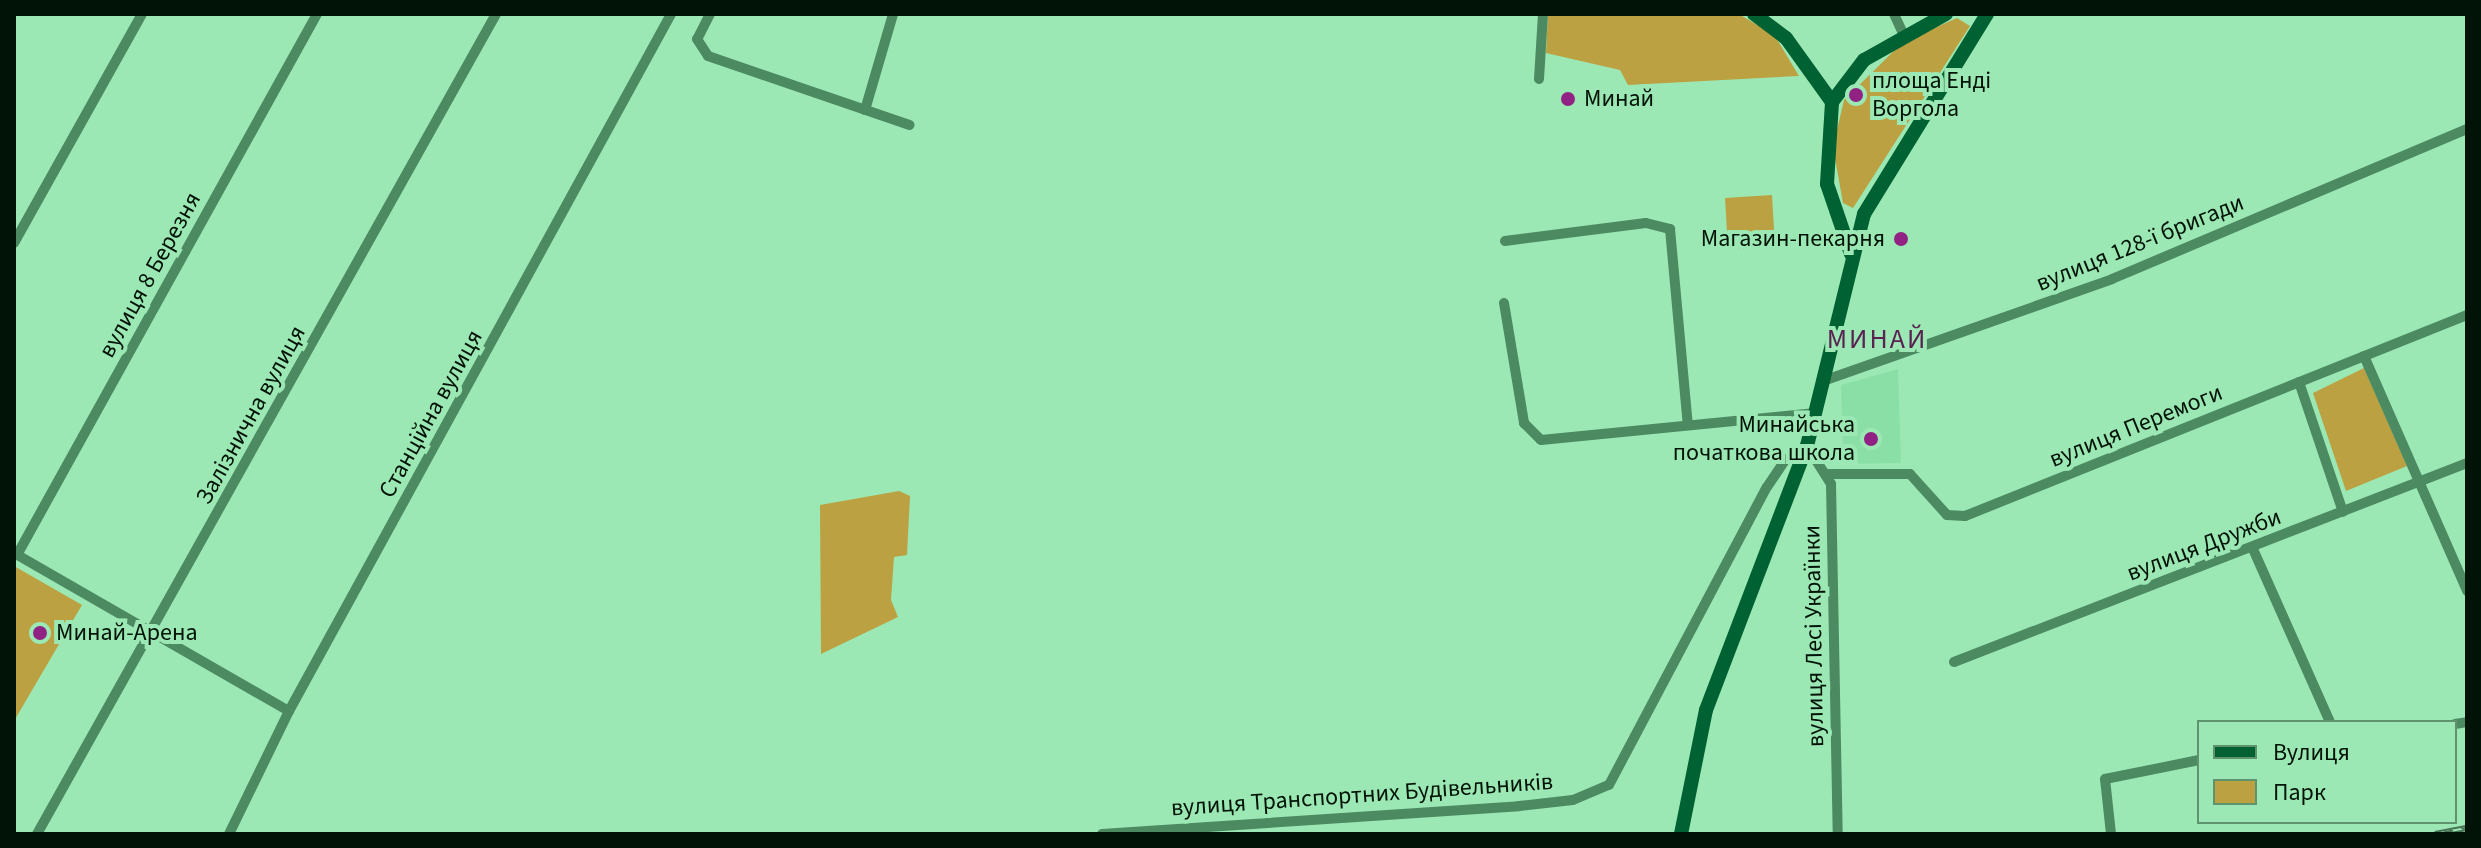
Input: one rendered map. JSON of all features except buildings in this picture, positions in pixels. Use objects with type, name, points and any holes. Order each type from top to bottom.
[{"type":"main road","points":[[1754,14],[1786,38],[1832,102]]},
{"type":"main road","points":[[1851,254],[1827,184],[1832,102],[1864,60],[1903,33],[1946,14]]},
{"type":"main road","points":[[1681,834],[1706,710],[1807,446],[1851,254],[1882,175],[1987,14]]},
{"type":"street","points":[[14,243],[142,14]]},
{"type":"street","name":"вулиця 8 Березня","points":[[15,554],[317,14]]},
{"type":"street","name":"Залізнична вулиця","points":[[37,834],[154,632],[496,14]]},
{"type":"street","name":"Станційна вулиця","points":[[229,834],[289,711],[671,14]]},
{"type":"street","points":[[710,14],[697,39],[708,56],[910,125]]},
{"type":"street","points":[[865,110],[893,14]]},
{"type":"street","points":[[1539,79],[1543,14]]},
{"type":"street","points":[[1894,14],[1903,33]]},
{"type":"street","name":"вулиця 128-ї бригади","points":[[1823,381],[2112,279],[2467,129]]},
{"type":"street","points":[[1505,241],[1646,223],[1670,229],[1688,425]]},
{"type":"street","points":[[1504,303],[1530,433],[1552,442],[1816,413]]},
{"type":"street","name":"вулиця Перемоги","points":[[1829,474],[1910,474],[1947,515],[1965,516],[2467,315]]},
{"type":"street","points":[[2364,356],[2422,481],[2467,591]]},
{"type":"street","points":[[2299,382],[2343,512]]},
{"type":"street","points":[[1807,446],[1829,474]]},
{"type":"street","name":"вулиця Транспортних Будівельників","points":[[1102,834],[1519,806],[1573,800],[1609,785],[1767,487],[1785,460],[1807,446]]},
{"type":"street","name":"вулиця Дружби","points":[[1954,662],[2253,549],[2467,463]]},
{"type":"street","name":"вулиця Лесі Українки","points":[[1829,474],[1838,834]]},
{"type":"street","points":[[2253,549],[2329,720]]},
{"type":"street","points":[[15,554],[289,711]]},
{"type":"street","points":[[2111,834],[2105,779],[2197,760]]},
{"type":"shaded area","name":"Минайська початкова школа","points":[[1898,369],[1901,463],[1843,464],[1841,385]]},
{"type":"green space","points":[[1548,14],[1739,14],[1775,36],[1799,76],[1628,85],[1620,70],[1546,53]]},
{"type":"green space","points":[[1957,18],[1970,26],[1853,208],[1843,203],[1833,147],[1844,100],[1903,42]]},
{"type":"green space","points":[[1772,195],[1775,247],[1728,249],[1725,198]]},
{"type":"green space","points":[[2364,368],[2407,466],[2346,491],[2313,393]]},
{"type":"green space","points":[[899,491],[910,496],[907,555],[894,557],[891,600],[898,617],[821,654],[820,505]]},
{"type":"green space","name":"Минай-Арена","points":[[14,566],[82,605],[14,721]]},
{"type":"railway","points":[[2435,834],[2467,828]]},
{"type":"place","name":"площа Енді Воргола","points":[[1856,95]]},
{"type":"place","name":"Минай","points":[[1568,99]]},
{"type":"place","name":"Магазин-пекарня","points":[[1901,239]]},
{"type":"place","name":"Минайська початкова школа","points":[[1871,439]]},
{"type":"place","name":"Минай-Арена","points":[[40,633]]},
{"type":"district","name":"МИНАЙ","points":[[1877,339]]}]
